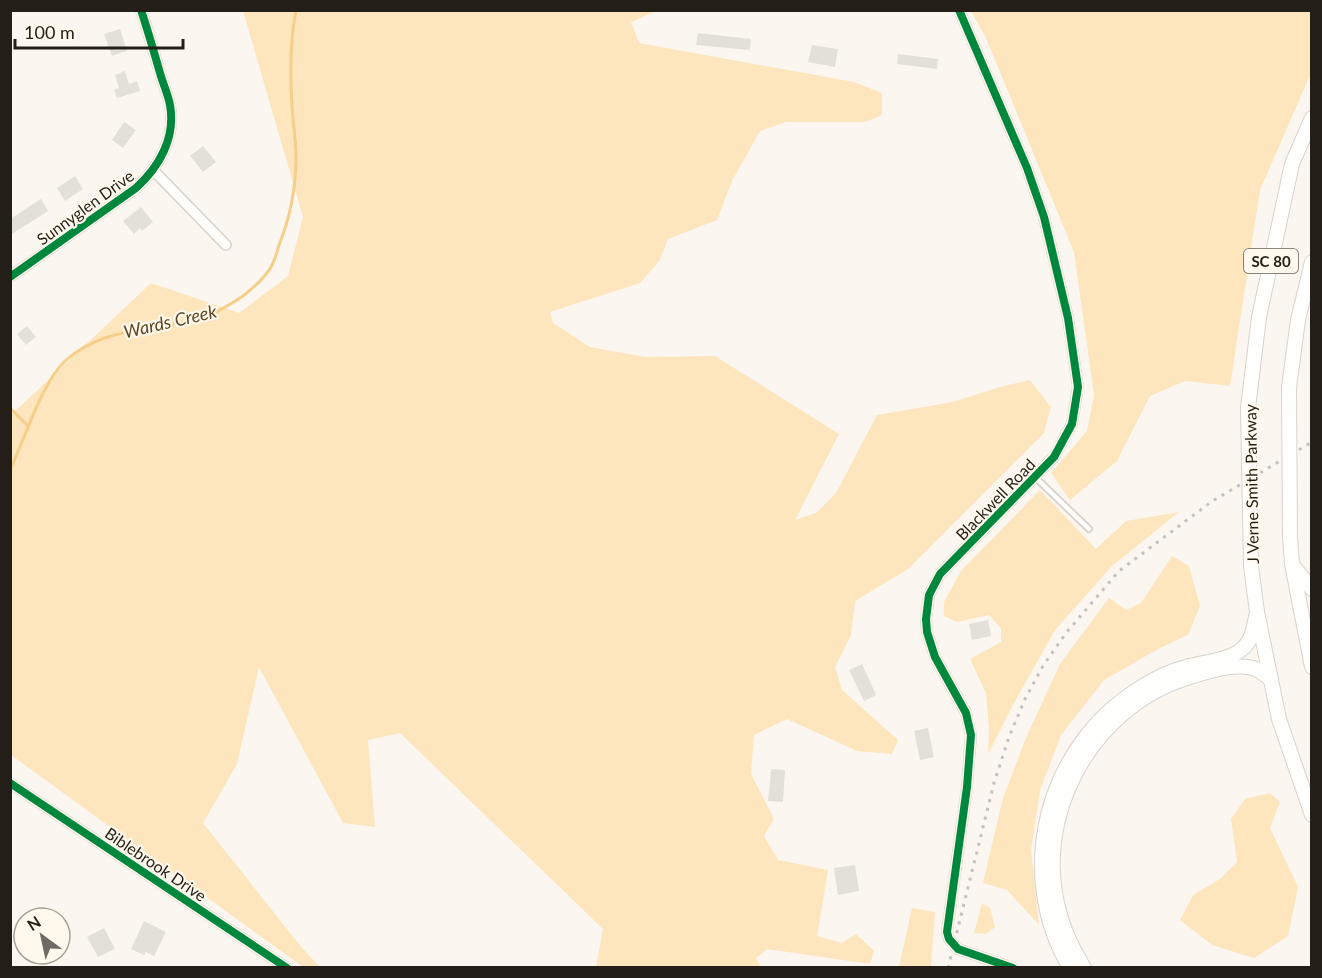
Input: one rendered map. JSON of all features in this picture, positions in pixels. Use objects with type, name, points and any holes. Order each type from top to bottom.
[{"type":"main road","name":"J Verne Smith Parkway","points":[[1311,118],[1292,164],[1259,317],[1248,408],[1251,566],[1257,612],[1279,719],[1311,815]]},
{"type":"main road","name":"SC 80","points":[[1311,262],[1298,320],[1289,387],[1292,564],[1311,667]]},
{"type":"main road","points":[[1292,564],[1311,588]]},
{"type":"main road","points":[[1080,967],[1062,956],[1048,918],[1041,864],[1041,843],[1045,822],[1070,760],[1097,723],[1140,688],[1182,668],[1226,657],[1243,649],[1251,636],[1257,612]]},
{"type":"main road","points":[[1307,644],[1311,621]]},
{"type":"main road","points":[[1080,967],[1060,917],[1053,870],[1055,840],[1060,815],[1070,783],[1084,757],[1110,725],[1137,702],[1180,679],[1243,667],[1255,669],[1271,679]]},
{"type":"street","name":"Sunnyglen Drive","points":[[10,277],[113,207],[154,171],[162,156],[171,123],[170,106],[141,10]]},
{"type":"street","name":"Blackwell Road","points":[[959,10],[1027,168],[1051,244],[1077,369],[1076,406],[1072,424],[1064,441],[1054,457],[940,574],[929,595],[926,620],[930,645],[966,713],[971,735],[968,788],[947,932],[949,939],[958,949],[1013,968]]},
{"type":"street","points":[[154,171],[226,245]]},
{"type":"street","name":"Biblebrook Drive","points":[[10,783],[287,968]]},
{"type":"lane","points":[[1035,477],[1089,529]]},
{"type":"shaded area","points":[[243,11],[656,11],[631,22],[639,43],[854,82],[882,93],[882,115],[865,122],[786,122],[760,131],[732,181],[717,220],[668,239],[660,260],[640,283],[550,312],[553,323],[590,347],[645,357],[715,356],[839,434],[795,520],[816,513],[836,493],[877,415],[953,402],[1030,380],[1051,407],[1044,433],[908,569],[855,601],[851,635],[835,667],[842,690],[898,740],[892,754],[857,751],[787,719],[754,735],[751,774],[774,819],[764,836],[778,860],[828,870],[817,936],[842,943],[856,934],[874,951],[870,964],[767,949],[756,958],[761,967],[596,967],[603,929],[400,733],[368,740],[375,827],[343,823],[259,667],[237,764],[203,823],[302,948],[320,967],[303,967],[11,755],[11,415],[151,283],[239,313],[288,276],[303,217]]},
{"type":"shaded area","points":[[971,11],[1311,11],[1311,73],[1260,190],[1230,386],[1185,381],[1150,396],[1117,461],[1070,500],[1051,473],[1087,431],[1094,395],[1074,252],[986,38]]},
{"type":"shaded area","points":[[1040,490],[1096,549],[1126,521],[1179,512],[1112,566],[1055,630],[988,754],[989,729],[986,693],[970,659],[1001,642],[1001,628],[989,615],[957,622],[944,616],[944,602],[961,571]]},
{"type":"shaded area","points":[[1172,556],[1189,566],[1200,606],[1188,635],[1104,680],[1061,735],[1040,790],[1031,850],[1039,925],[1007,890],[983,883],[1003,798],[1026,738],[1060,664],[1109,598],[1126,610],[1141,603]]},
{"type":"shaded area","points":[[1270,793],[1280,802],[1270,828],[1298,887],[1288,936],[1254,958],[1212,945],[1180,920],[1193,895],[1220,879],[1237,862],[1231,819],[1245,799]]},
{"type":"shaded area","points":[[982,903],[990,908],[995,927],[986,934],[974,933]]},
{"type":"shaded area","points":[[912,908],[935,912],[931,967],[899,967]]},
{"type":"building","points":[[120,29],[127,51],[112,56],[104,34]]},
{"type":"building","points":[[698,33],[751,39],[750,50],[696,45]]},
{"type":"building","points":[[812,45],[838,49],[835,67],[808,62]]},
{"type":"building","points":[[898,54],[938,59],[937,69],[897,64]]},
{"type":"building","points":[[125,71],[129,84],[137,81],[140,91],[117,98],[114,90],[119,88],[115,75]]},
{"type":"building","points":[[124,122],[136,130],[123,148],[112,140]]},
{"type":"building","points":[[203,146],[216,162],[203,172],[190,156]]},
{"type":"building","points":[[75,176],[83,189],[65,201],[57,188]]},
{"type":"building","points":[[41,199],[48,211],[10,235],[10,219]]},
{"type":"building","points":[[141,207],[153,222],[142,231],[140,228],[134,234],[123,221]]},
{"type":"building","points":[[27,326],[36,337],[26,345],[17,334]]},
{"type":"building","points":[[988,620],[991,636],[972,640],[969,624]]},
{"type":"building","points":[[862,664],[876,695],[864,701],[849,670]]},
{"type":"building","points":[[928,728],[934,757],[920,760],[914,731]]},
{"type":"building","points":[[771,769],[785,770],[783,802],[768,801]]},
{"type":"building","points":[[855,865],[859,891],[838,895],[834,868]]},
{"type":"building","points":[[144,921],[166,932],[154,956],[146,952],[144,955],[131,949]]},
{"type":"building","points":[[104,928],[115,949],[98,957],[87,937]]},
{"type":"waterway","name":"Wards Creek","points":[[10,470],[41,397],[65,361],[81,349],[116,335],[189,321],[212,314],[243,296],[268,271],[275,259],[286,224],[295,179],[296,150],[291,70],[296,10]]},
{"type":"waterway","points":[[10,408],[28,426]]},
{"type":"railway","points":[[948,968],[994,783],[1009,737],[1025,699],[1043,666],[1066,633],[1119,571],[1211,502],[1312,442]]},
{"type":"cycle path","points":[[10,277],[136,188],[152,171],[164,151],[170,129],[170,105],[141,10]]},
{"type":"cycle path","points":[[959,10],[1027,168],[1044,217],[1068,318],[1078,387],[1072,424],[1054,457],[940,574],[929,595],[926,619],[927,632],[935,657],[966,713],[971,735],[967,787],[947,932],[949,939],[958,949],[1013,968]]},
{"type":"cycle path","points":[[10,783],[287,968]]}]
